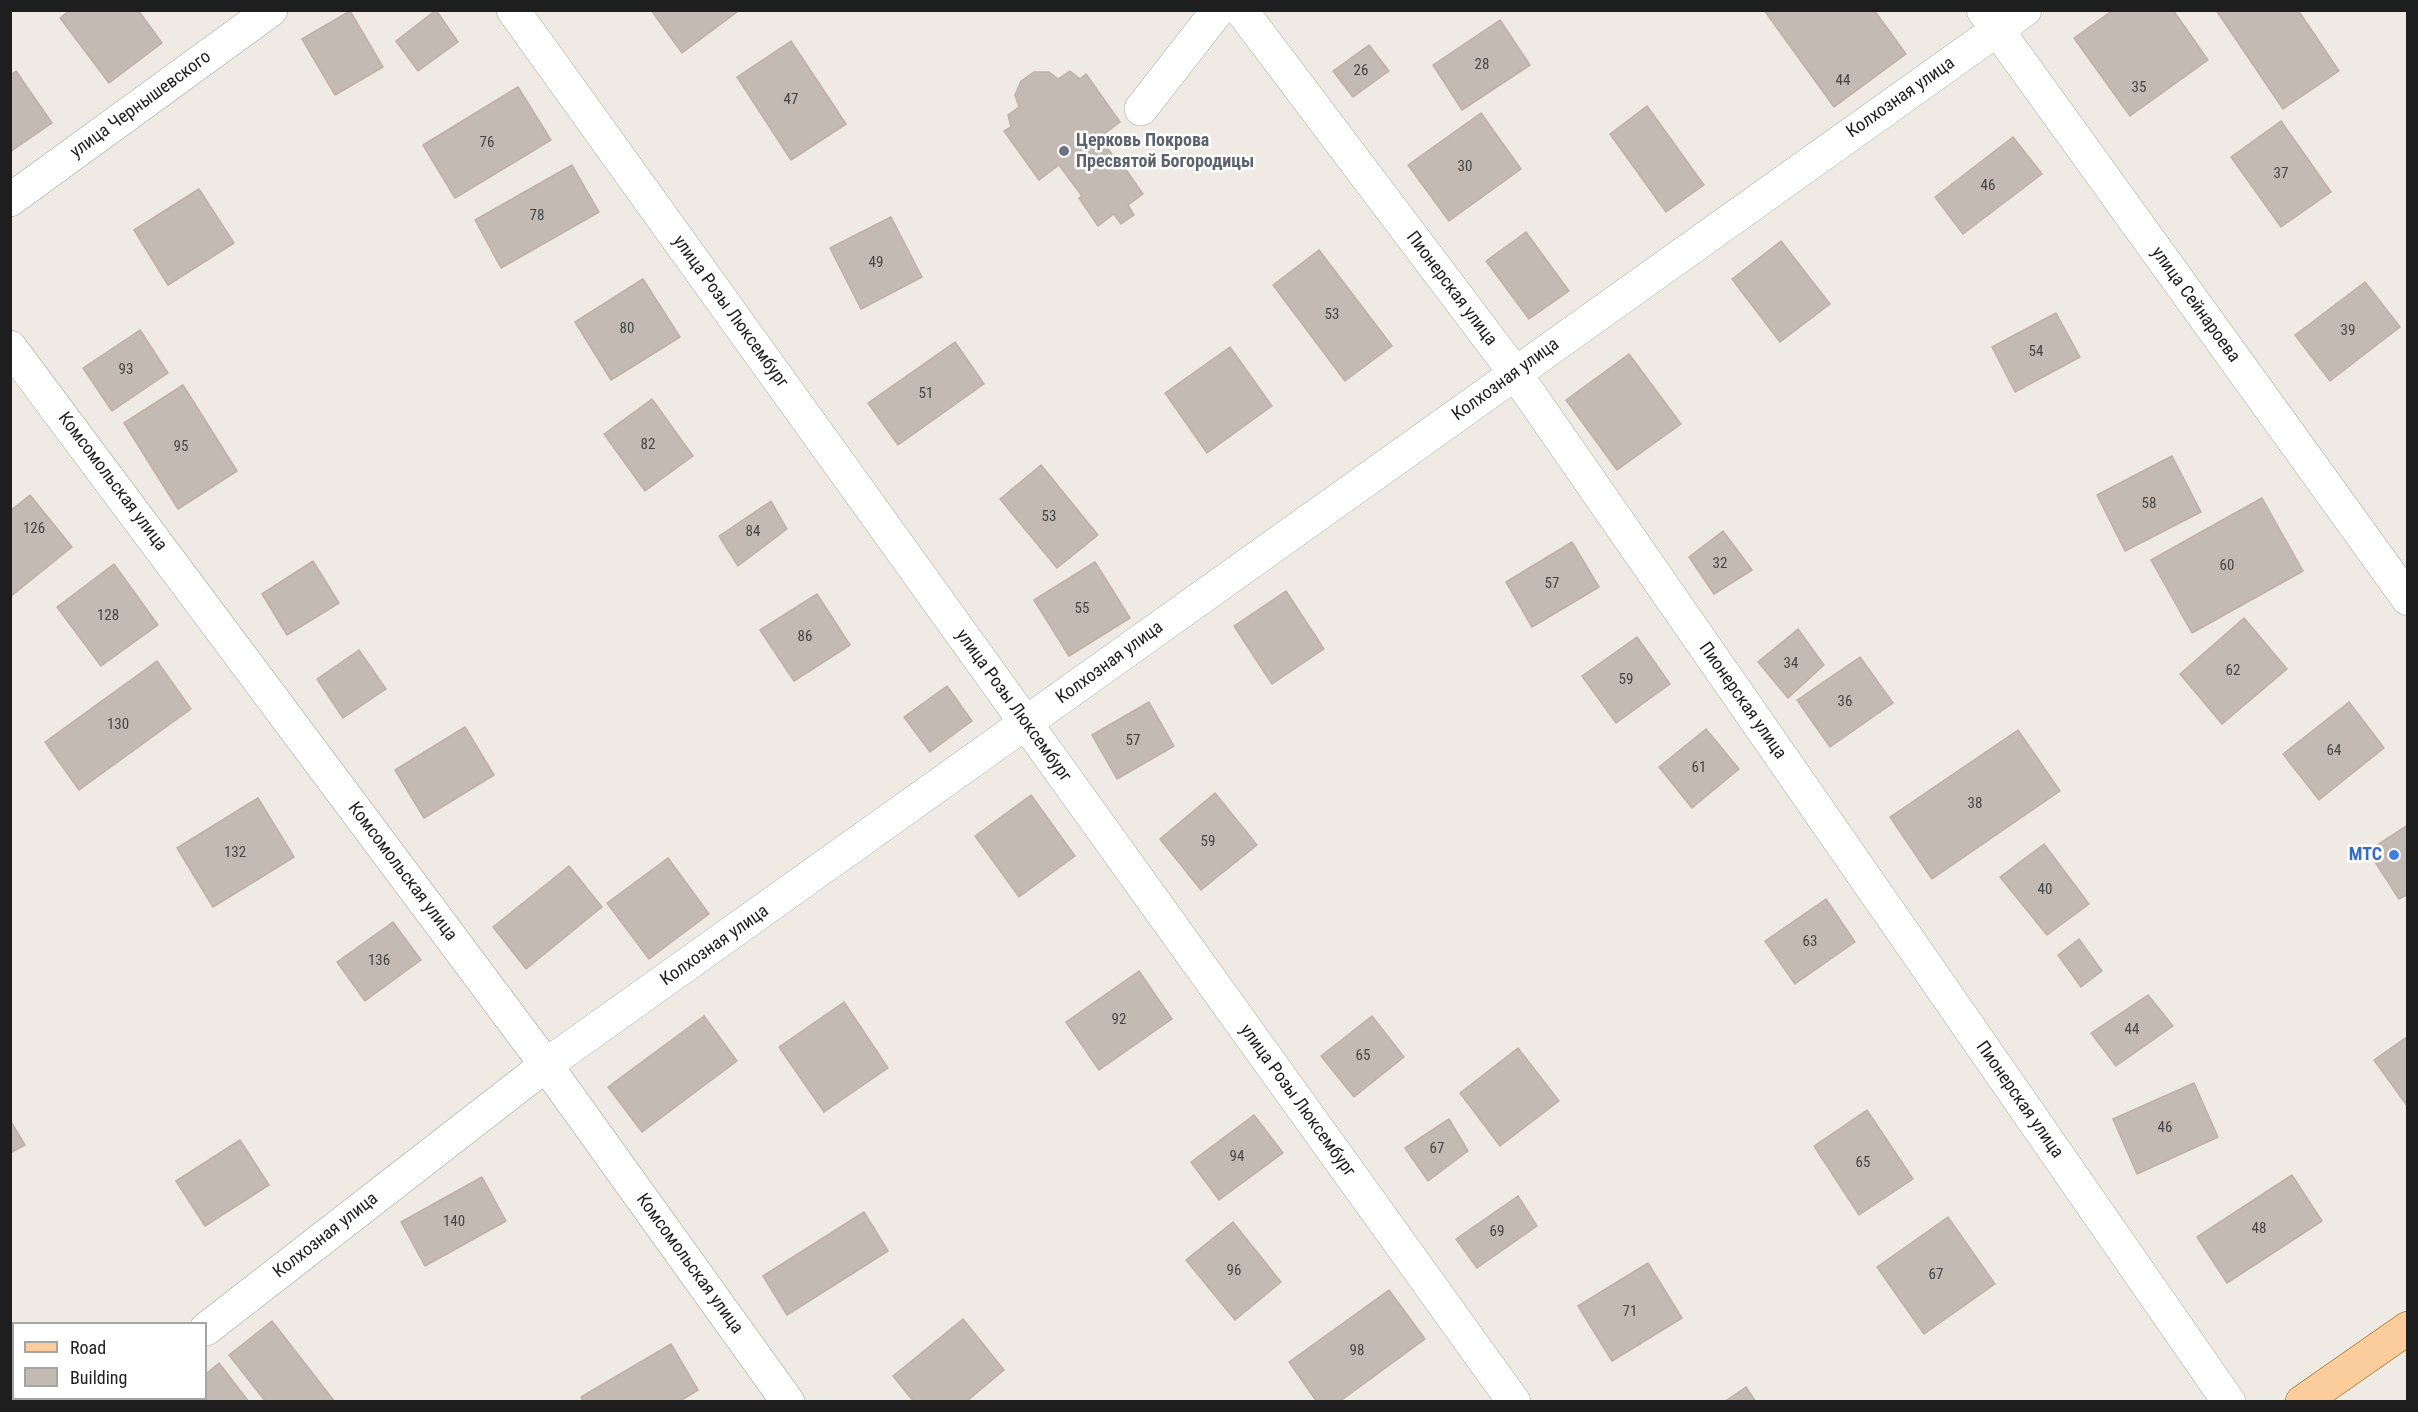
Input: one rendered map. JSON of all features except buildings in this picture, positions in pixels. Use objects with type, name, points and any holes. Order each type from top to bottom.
[{"type":"main road","points":[[2302,1401],[2408,1328]]},
{"type":"street","name":"улица Чернышевского","points":[[10,200],[271,10]]},
{"type":"street","name":"улица Розы Люксембург","points":[[513,10],[1514,1401]]},
{"type":"street","points":[[1141,109],[1218,10]]},
{"type":"street","name":"Пионерская улица","points":[[1241,10],[1515,374],[2229,1401]]},
{"type":"street","name":"Колхозная улица","points":[[207,1328],[546,1065],[1515,374],[1990,20],[2025,10]]},
{"type":"street","name":"улица Сейнароева","points":[[1990,20],[2408,599]]},
{"type":"street","name":"Комсомольская улица","points":[[10,347],[546,1065],[788,1401]]},
{"type":"place","name":"Церковь Покрова Пресвятой Богородицы","points":[[1064,151]]},
{"type":"place","name":"МТС","points":[[2394,855]]}]
